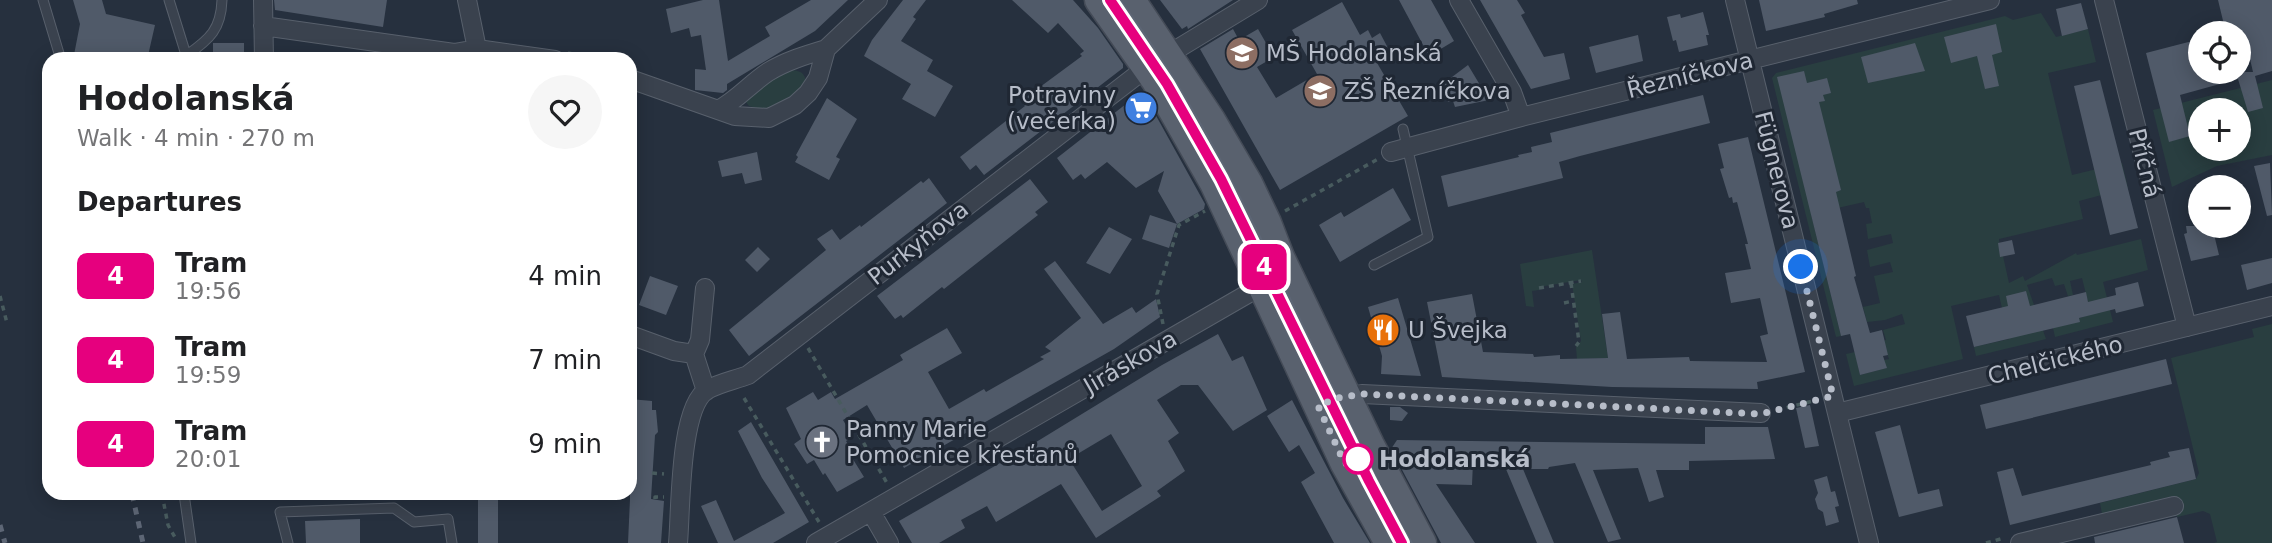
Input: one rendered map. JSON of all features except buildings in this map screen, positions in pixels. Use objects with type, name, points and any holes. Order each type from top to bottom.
[{"type":"main road","points":[[1099,0],[1211,120],[1248,183],[1346,396],[1390,486],[1422,543]]},
{"type":"main road","points":[[1131,0],[1178,119],[1214,183],[1345,464],[1389,543]]},
{"type":"street","points":[[263,0],[264,52]]},
{"type":"street","points":[[467,0],[477,49]]},
{"type":"street","points":[[718,110],[786,62],[826,50],[878,0]]},
{"type":"street","name":"Purkyňova","points":[[706,391],[748,375],[1157,61],[1258,0]]},
{"type":"street","points":[[1458,0],[1512,92],[1521,117]]},
{"type":"street","name":"Fügnerova","points":[[1735,0],[1869,543]]},
{"type":"street","name":"Řezníčkova","points":[[1391,152],[1406,137],[1521,117],[1990,0]]},
{"type":"street","name":"Příčná","points":[[2104,0],[2187,327]]},
{"type":"street","points":[[263,26],[428,52]]},
{"type":"street","points":[[467,52],[477,49],[498,52]]},
{"type":"street","points":[[637,81],[718,110],[751,118],[769,118],[795,105],[815,84],[826,50]]},
{"type":"street","name":"Jiráskova","points":[[816,543],[1263,285]]},
{"type":"street","points":[[678,543],[686,438],[691,414],[706,391],[694,354],[701,340],[705,288]]},
{"type":"street","name":"Chelčického","points":[[1835,405],[2272,306]]},
{"type":"street","points":[[637,338],[674,351],[694,354]]},
{"type":"street","points":[[1318,406],[1346,396],[1375,395],[1761,414]]},
{"type":"street","points":[[2020,543],[2175,506]]},
{"type":"street","points":[[871,512],[890,543]]},
{"type":"lane","points":[[43,0],[59,52]]},
{"type":"lane","points":[[169,0],[185,52]]},
{"type":"lane","points":[[193,52],[222,19],[222,0]]},
{"type":"lane","points":[[1374,265],[1428,237],[1406,137]]},
{"type":"lane","points":[[185,500],[191,543]]},
{"type":"lane","points":[[288,543],[280,512],[394,508],[414,522],[448,520],[453,543]]},
{"type":"path","points":[[1285,211],[1391,152]]},
{"type":"path","points":[[1163,326],[1157,294],[1179,225],[1211,208]]},
{"type":"path","points":[[1539,288],[1581,281]]},
{"type":"path","points":[[1570,283],[1580,343],[1576,346]]},
{"type":"path","points":[[0,296],[7,323]]},
{"type":"path","points":[[1564,303],[1573,301]]},
{"type":"path","points":[[1568,327],[1577,326]]},
{"type":"path","points":[[807,346],[887,483]]},
{"type":"path","points":[[744,398],[820,522]]},
{"type":"path","points":[[1761,414],[1835,405]]},
{"type":"path","points":[[653,473],[665,474]]},
{"type":"path","points":[[655,499],[655,496],[664,497]]},
{"type":"path","points":[[163,500],[168,526],[178,543]]},
{"type":"green space","points":[[2041,13],[2056,37],[2088,29],[2096,62],[2048,73],[2072,175],[2122,163],[2128,188],[2079,201],[2083,219],[1999,239],[2000,256],[2003,256],[2009,283],[2023,276],[2025,281],[2076,253],[2077,255],[2141,239],[2148,270],[2103,282],[2113,322],[2055,337],[2053,328],[2091,314],[2082,278],[2070,281],[2073,295],[2068,296],[2064,284],[2055,286],[2052,278],[2027,285],[2046,339],[1976,356],[1974,347],[2009,339],[1999,295],[1951,306],[1963,359],[1854,386],[1846,354],[1855,352],[1860,375],[1886,368],[1884,360],[1889,359],[1883,341],[1886,340],[1883,330],[1905,324],[1902,314],[1867,322],[1863,307],[1880,303],[1874,276],[1893,272],[1890,262],[1870,267],[1867,250],[1893,243],[1891,234],[1868,239],[1866,224],[1872,223],[1869,208],[1866,208],[1864,202],[1811,214],[1841,336],[1836,337],[1772,78],[1776,73],[2005,16],[2013,20]]},
{"type":"green space","points":[[792,70],[804,76],[806,86],[800,92],[773,107],[749,106],[746,102],[760,86],[778,74]]},
{"type":"green space","points":[[2272,80],[2272,155],[2251,159],[2251,98],[2201,98]]},
{"type":"green space","points":[[2188,101],[2188,161],[2242,161],[2217,166],[2198,175],[2188,175],[2188,180],[2172,187],[2153,110]]},
{"type":"green space","points":[[1592,250],[1608,358],[1577,359],[1576,347],[1581,341],[1572,284],[1582,282],[1581,280],[1539,287],[1539,290],[1532,291],[1534,307],[1526,306],[1520,264]]},
{"type":"green space","points":[[2272,324],[2272,543],[2214,543],[2217,542],[2210,514],[2203,511],[2177,517],[2173,496],[2102,514],[2100,503],[2196,479],[2199,473],[2171,358],[2254,337],[2252,329]]},
{"type":"tram line","name":"4","points":[[1110,0],[1167,84],[1221,179],[1388,520],[1402,543]]},
{"type":"tram line","points":[[1120,0],[1183,94],[1238,193],[1373,471],[1412,543]]},
{"type":"railway","points":[[133,500],[143,543]]},
{"type":"railway","points":[[0,525],[5,543]]},
{"type":"place","name":"MŠ Hodolanská","points":[[1242,53]]},
{"type":"place","name":"ZŠ Řezníčkova","points":[[1320,91]]},
{"type":"place","name":"Potraviny (večerka)","points":[[1141,108]]},
{"type":"place","name":"U Švejka","points":[[1383,330]]},
{"type":"place","name":"Panny Marie Pomocnice křesťanů","points":[[822,442]]},
{"type":"place","name":"Hodolanská","points":[[1358,459]]},
{"type":"route","points":[[1358,459],[1345,464],[1318,406],[1337,398],[1362,394],[1761,414],[1833,396],[1801,267]]}]
